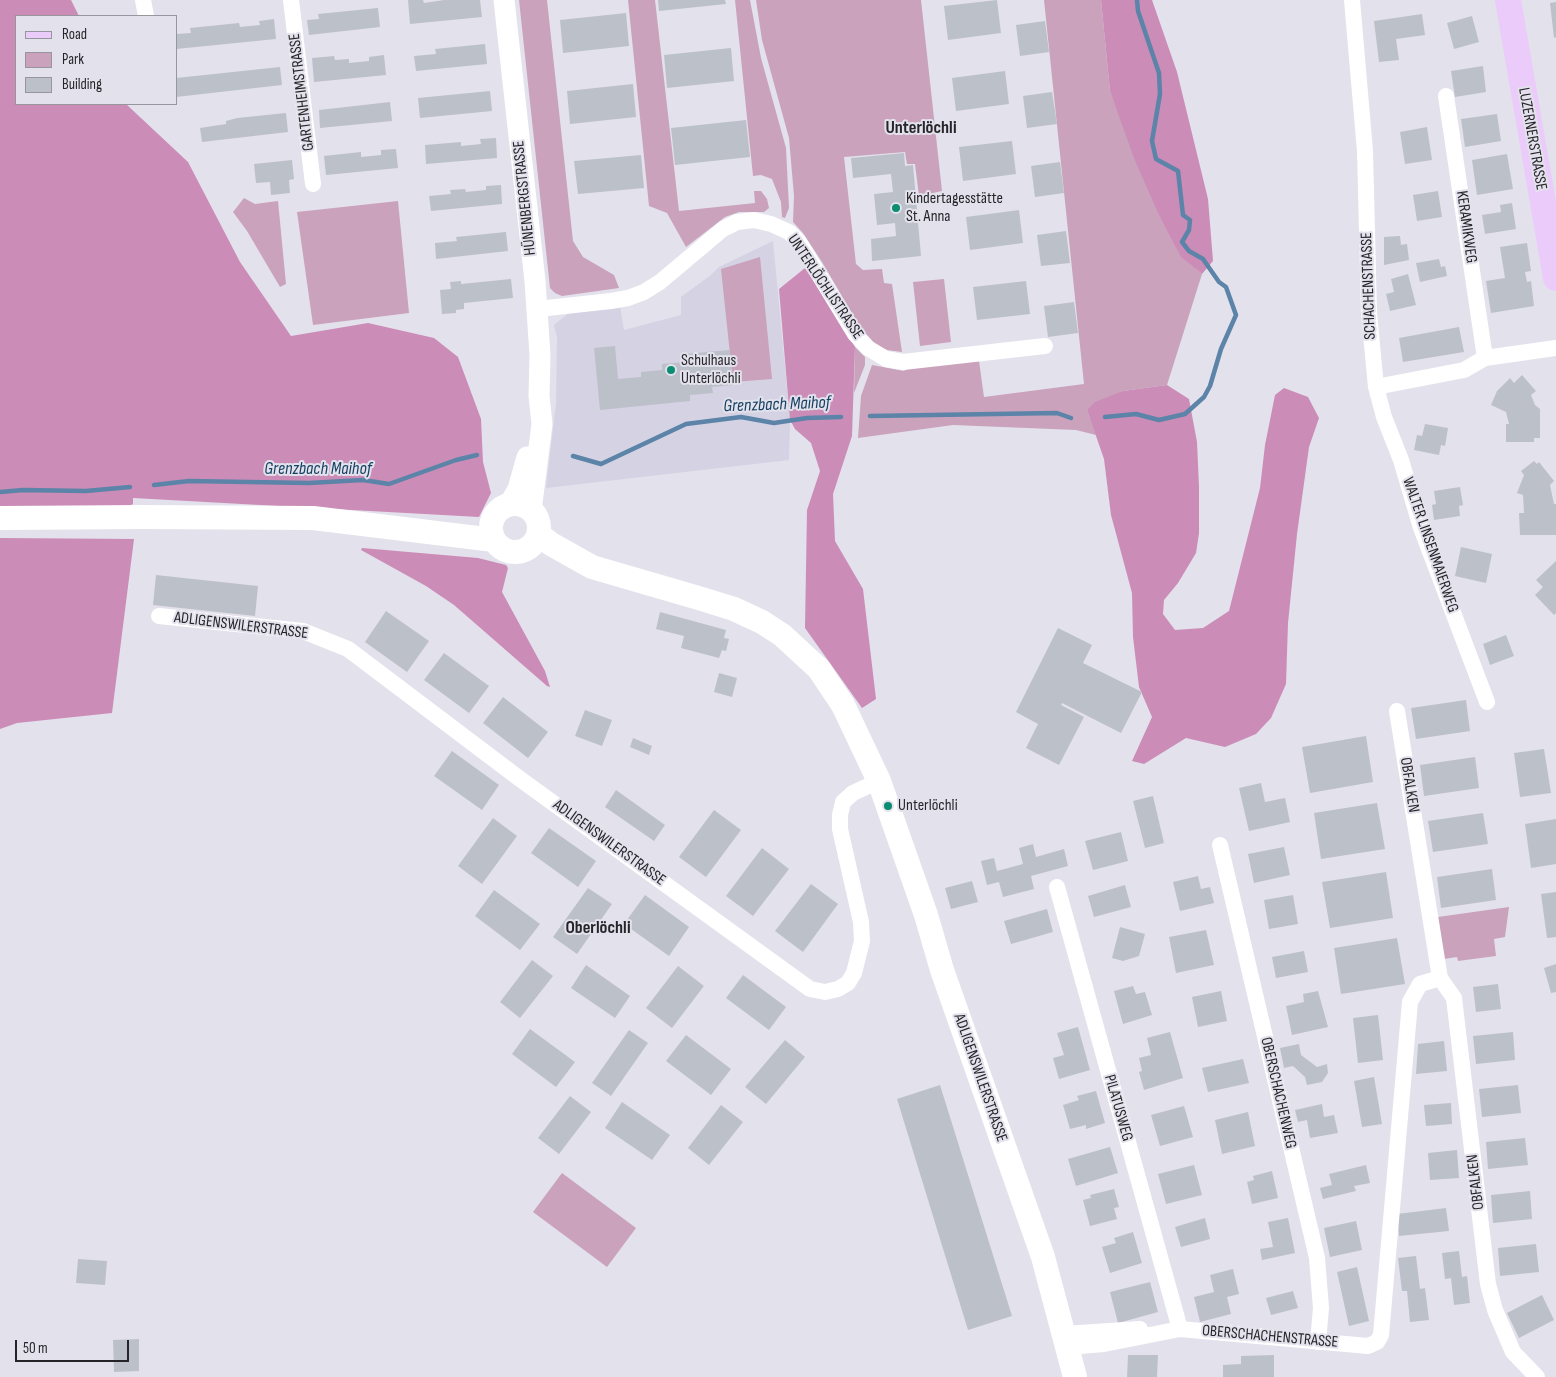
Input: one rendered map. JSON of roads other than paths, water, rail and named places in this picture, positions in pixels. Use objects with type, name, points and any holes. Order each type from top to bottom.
[{"type":"main road","name":"LUZERNERSTRASSE","points":[[1508,0],[1556,278]]},
{"type":"main road","points":[[520,508],[536,518],[532,542],[518,552],[508,552],[500,548],[492,532],[494,515],[501,509],[520,508]]},
{"type":"main road","points":[[0,518],[313,518],[350,513],[492,532]]},
{"type":"main road","name":"ADLIGENSWILERSTRASSE","points":[[532,542],[565,565],[592,567],[734,609],[762,622],[782,634],[819,669],[844,705],[879,781],[929,924],[942,970],[1043,1257],[1075,1377]]},
{"type":"street","points":[[143,0],[146,15]]},
{"type":"street","name":"GARTENHEIMSTRASSE","points":[[291,0],[313,184]]},
{"type":"street","name":"HÜNENBERGSTRASSE","points":[[504,0],[538,309],[540,355],[539,396],[518,489],[520,508]]},
{"type":"street","name":"SCHACHENSTRASSE","points":[[1352,0],[1365,151],[1369,313],[1376,387]]},
{"type":"street","name":"KERAMIKWEG","points":[[1446,96],[1485,358]]},
{"type":"street","name":"UNTERLÖCHLISTRASSE","points":[[538,309],[615,300],[644,292],[660,282],[723,229],[737,222],[754,220],[771,224],[790,232],[799,242],[855,334],[868,348],[886,359],[903,362],[1045,346]]},
{"type":"street","points":[[1376,387],[1464,370],[1485,358],[1556,348]]},
{"type":"street","name":"WALTER LINSENMAIERWEG","points":[[1376,387],[1384,417],[1401,460],[1421,528],[1487,702]]},
{"type":"street","name":"ADLIGENSWILERSTRASSE","points":[[159,616],[303,631],[348,649],[520,778],[810,989],[825,992],[838,989],[848,983],[854,973],[862,941],[861,922],[840,828],[840,815],[843,802],[853,793],[879,781]]},
{"type":"street","name":"OBFALKEN","points":[[1397,711],[1440,978],[1454,998],[1488,1284],[1495,1310],[1513,1352],[1537,1377]]},
{"type":"street","name":"OBERSCHACHENWEG","points":[[1220,845],[1317,1258],[1321,1308],[1318,1342]]},
{"type":"street","name":"PILATUSWEG","points":[[1057,886],[1180,1329]]},
{"type":"street","name":"OBERSCHACHENSTRASSE","points":[[1066,1340],[1104,1344],[1162,1331],[1180,1329],[1368,1346],[1377,1342],[1381,1335],[1410,1002],[1420,984],[1440,978]]},
{"type":"waterway","name":"Grenzbach Maihof","points":[[1105,417],[1136,414],[1159,420],[1185,414],[1204,397],[1210,386],[1221,349],[1236,315],[1226,287],[1219,282],[1203,259],[1189,251],[1182,242],[1189,230],[1190,220],[1183,215],[1178,171],[1156,159],[1152,141],[1160,94],[1159,73],[1138,11],[1137,0]]},
{"type":"waterway","name":"Grenzbach Maihof","points":[[870,416],[1057,413],[1071,418]]},
{"type":"waterway","name":"Grenzbach Maihof","points":[[573,456],[601,464],[686,424],[741,417],[774,423],[807,418],[841,417]]},
{"type":"waterway","name":"Grenzbach Maihof","points":[[154,485],[189,481],[309,483],[363,480],[389,484],[456,460],[477,455]]},
{"type":"waterway","points":[[0,492],[23,490],[86,491],[130,487]]},
{"type":"place","name":"Kindertagesstätte St. Anna","points":[[896,208]]},
{"type":"place","name":"Schulhaus Unterlöchli","points":[[671,370]]},
{"type":"place","name":"Unterlöchli","points":[[888,806]]},
{"type":"district","name":"Unterlöchli","points":[[921,128]]},
{"type":"district","name":"Oberlöchli","points":[[598,928]]}]
